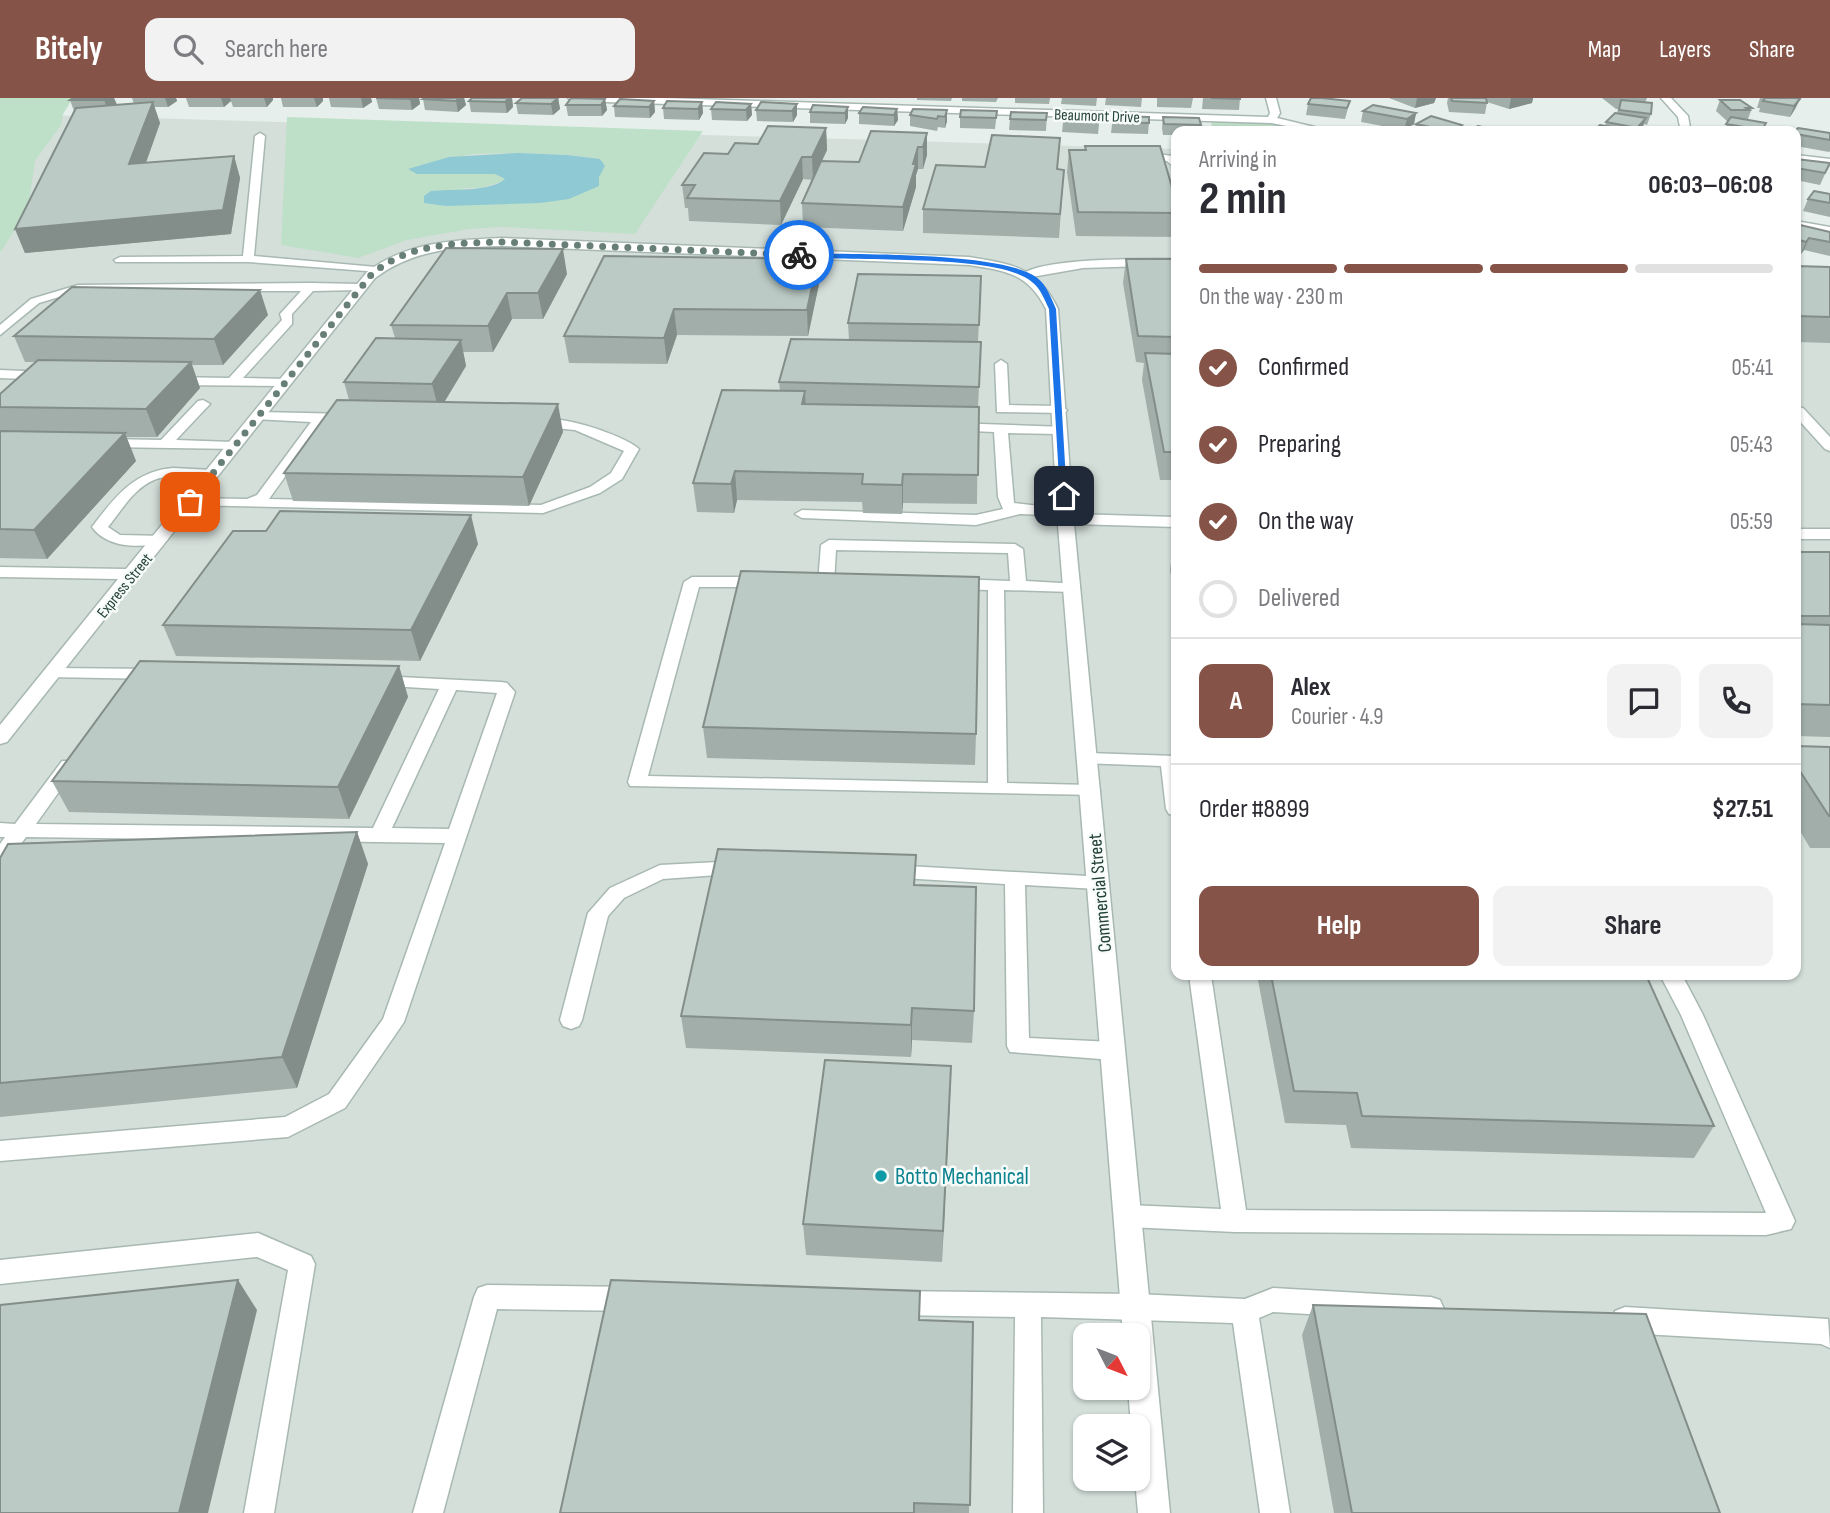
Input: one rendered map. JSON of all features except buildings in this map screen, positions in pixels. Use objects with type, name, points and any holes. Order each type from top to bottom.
[{"type":"street","name":"Beaumont Drive","points":[[573,98],[1271,120],[1301,126]]},
{"type":"street","points":[[1270,98],[1275,113],[1271,120]]},
{"type":"street","points":[[1666,98],[1683,116],[1685,126]]},
{"type":"street","points":[[1801,159],[1830,162]]},
{"type":"street","points":[[1801,225],[1830,230]]},
{"type":"street","name":"Express Street","points":[[0,738],[361,286],[376,270],[417,250],[463,243],[502,242],[969,261],[1001,267],[1030,277]]},
{"type":"street","name":"Commercial Street","points":[[1030,277],[1045,291],[1052,309],[1072,587],[1154,1513]]},
{"type":"street","points":[[1801,414],[1830,446]]},
{"type":"street","points":[[1066,516],[1171,522]]},
{"type":"street","points":[[1801,534],[1830,534]]},
{"type":"street","points":[[0,572],[132,574]]},
{"type":"lane","points":[[248,259],[260,136]]},
{"type":"lane","points":[[1125,155],[1171,159]]},
{"type":"lane","points":[[120,260],[248,259],[376,270]]},
{"type":"lane","points":[[1030,277],[1065,265],[1095,262],[1171,262]]},
{"type":"lane","points":[[232,382],[288,321],[286,314],[311,286]]},
{"type":"lane","points":[[0,331],[35,301],[78,288],[361,286]]},
{"type":"lane","points":[[1001,364],[1002,409],[1060,420]]},
{"type":"lane","points":[[0,374],[67,377]]},
{"type":"lane","points":[[160,380],[283,382]]},
{"type":"lane","points":[[165,444],[203,404]]},
{"type":"lane","points":[[259,416],[366,418]]},
{"type":"lane","points":[[248,503],[261,498],[318,421],[313,417]]},
{"type":"lane","points":[[933,427],[1001,428],[1060,420]]},
{"type":"lane","points":[[190,502],[543,509],[596,490],[617,476],[627,463],[632,450],[577,426],[522,423]]},
{"type":"lane","points":[[1001,428],[1005,497],[1008,506],[1017,510],[1066,516]]},
{"type":"lane","points":[[165,444],[228,452],[98,449],[165,444]]},
{"type":"lane","points":[[160,539],[112,538],[104,534],[100,527],[141,481],[151,475],[212,474]]},
{"type":"lane","points":[[802,514],[976,520],[1017,510]]},
{"type":"lane","points":[[826,583],[829,545],[1015,549],[1018,585]]},
{"type":"lane","points":[[786,582],[692,582],[637,782],[1090,791]]},
{"type":"lane","points":[[931,584],[1072,587]]},
{"type":"lane","points":[[996,584],[998,789]]},
{"type":"lane","points":[[54,673],[177,675]]},
{"type":"lane","points":[[120,696],[136,674]]},
{"type":"lane","points":[[0,1151],[288,1127],[337,1101],[393,1022],[506,692],[500,687],[354,679]]},
{"type":"lane","points":[[380,835],[450,684]]},
{"type":"lane","points":[[0,858],[10,830],[78,752]]},
{"type":"lane","points":[[1088,759],[1169,760],[1171,774]]},
{"type":"lane","points":[[10,830],[457,836]]},
{"type":"lane","points":[[571,1020],[598,913],[617,892],[660,872],[694,868],[761,867]]},
{"type":"lane","points":[[868,872],[1098,882]]},
{"type":"lane","points":[[1015,877],[1018,1046],[1113,1051]]},
{"type":"lane","points":[[1201,980],[1235,1221]]},
{"type":"lane","points":[[1128,1216],[1235,1221],[1766,1224],[1782,1221],[1692,1015],[1674,980]]},
{"type":"lane","points":[[0,1272],[258,1245],[302,1264],[259,1513]]},
{"type":"lane","points":[[428,1513],[487,1297],[653,1299]]},
{"type":"lane","points":[[875,1302],[1136,1306],[1245,1311],[1273,1300],[1454,1310]]},
{"type":"lane","points":[[1028,1305],[1028,1513]]},
{"type":"lane","points":[[1245,1311],[1275,1513]]},
{"type":"lane","points":[[1606,1319],[1828,1332],[1830,1335]]},
{"type":"shaded area","points":[[44,115],[1171,149],[1171,980],[1801,980],[1801,267],[1830,274],[1830,1513],[0,1513],[0,255]]},
{"type":"green space","points":[[0,98],[73,98],[63,114],[61,125],[35,161],[28,210],[0,253]]},
{"type":"green space","points":[[287,117],[703,131],[635,234],[501,227],[469,229],[407,240],[358,258],[281,245]],"holes":[[[472,154],[567,155],[600,159],[540,203],[509,202],[461,188],[481,188],[506,180],[495,174],[417,174],[408,169]]]},
{"type":"green space","points":[[1210,118],[1271,120],[1301,126],[1212,126]]},
{"type":"water","points":[[518,153],[600,159],[605,166],[599,177],[599,186],[569,199],[540,203],[446,206],[424,203],[424,196],[431,191],[490,186],[505,179],[495,174],[417,174],[408,169],[449,157]]},
{"type":"way so far","points":[[190,502],[371,275],[382,265],[406,254],[429,247],[502,242],[799,255]]},
{"type":"place","name":"Botto Mechanical","points":[[881,1176]]},
{"type":"route","points":[[799,255],[969,261],[1001,267],[1033,278],[1045,291],[1052,309],[1064,496]]}]
